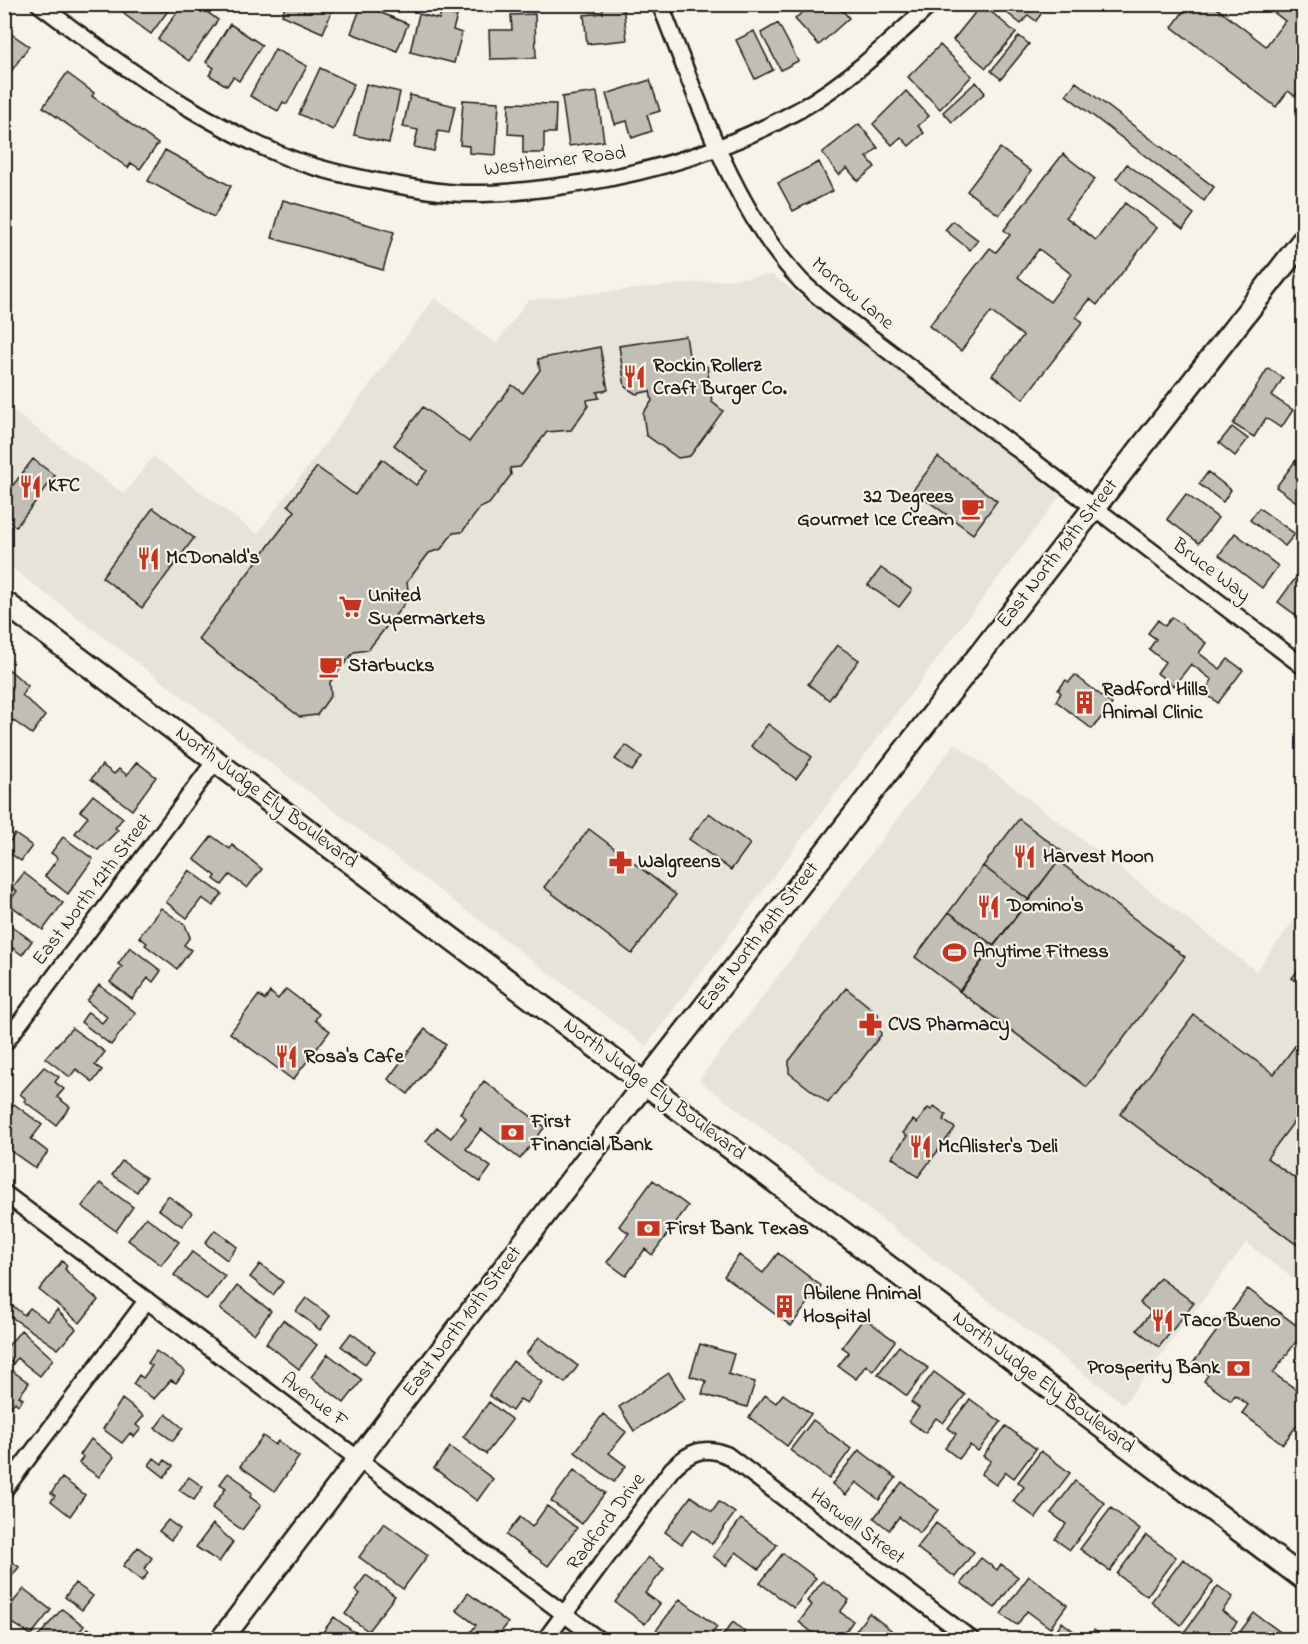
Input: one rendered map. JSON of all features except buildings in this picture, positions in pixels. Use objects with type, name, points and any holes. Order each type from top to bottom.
[{"type":"main road","name":"East North 10th Street","points":[[221,1640],[645,1083],[1304,239]]},
{"type":"main road","name":"North Judge Ely Boulevard","points":[[4,602],[1301,1572]]},
{"type":"street","name":"Westheimer Road","points":[[39,4],[152,85],[223,128],[281,155],[330,172],[419,189],[456,193],[511,193],[624,177],[673,164],[719,148],[808,104],[864,66],[931,4]]},
{"type":"street","name":"Morrow Lane","points":[[660,4],[719,148],[743,197],[771,243],[801,281],[852,324],[1094,508]]},
{"type":"street","name":"Bruce Way","points":[[1094,508],[1304,667]]},
{"type":"street","name":"East North 12th Street","points":[[4,1044],[216,760]]},
{"type":"street","name":"Avenue F","points":[[4,1192],[599,1640]]},
{"type":"street","points":[[4,1490],[147,1300]]},
{"type":"street","name":"Radford Drive","points":[[545,1640],[683,1458],[699,1450],[715,1450]]},
{"type":"street","name":"Harwell Street","points":[[715,1450],[727,1455],[972,1640]]},
{"type":"shaded area","points":[[772,275],[1062,493],[646,1046],[5,563],[4,404],[124,494],[153,456],[257,534],[435,298],[496,344],[528,300]]},
{"type":"shaded area","points":[[955,743],[1256,971],[1303,908],[1303,1286],[1246,1243],[1124,1404],[699,1080]]},
{"type":"place","name":"Rockin Rollerz Craft Burger Co.","points":[[635,377]]},
{"type":"place","name":"KFC","points":[[30,486]]},
{"type":"place","name":"32 Degrees Gourmet Ice Cream","points":[[972,509]]},
{"type":"place","name":"McDonald's","points":[[148,558]]},
{"type":"place","name":"United Supermarkets","points":[[350,607]]},
{"type":"place","name":"Starbucks","points":[[330,666]]},
{"type":"place","name":"Radford Hills Animal Clinic","points":[[1084,702]]},
{"type":"place","name":"Harvest Moon","points":[[1025,857]]},
{"type":"place","name":"Walgreens","points":[[620,862]]},
{"type":"place","name":"Domino's","points":[[989,906]]},
{"type":"place","name":"Anytime Fitness","points":[[955,952]]},
{"type":"place","name":"CVS Pharmacy","points":[[870,1025]]},
{"type":"place","name":"Rosa's Cafe","points":[[286,1057]]},
{"type":"place","name":"First Financial Bank","points":[[513,1133]]},
{"type":"place","name":"McAlister's Deli","points":[[920,1147]]},
{"type":"place","name":"First Bank Texas","points":[[648,1229]]},
{"type":"place","name":"Abilene Animal Hospital","points":[[785,1306]]},
{"type":"place","name":"Taco Bueno","points":[[1162,1321]]},
{"type":"place","name":"Prosperity Bank","points":[[1238,1368]]}]
